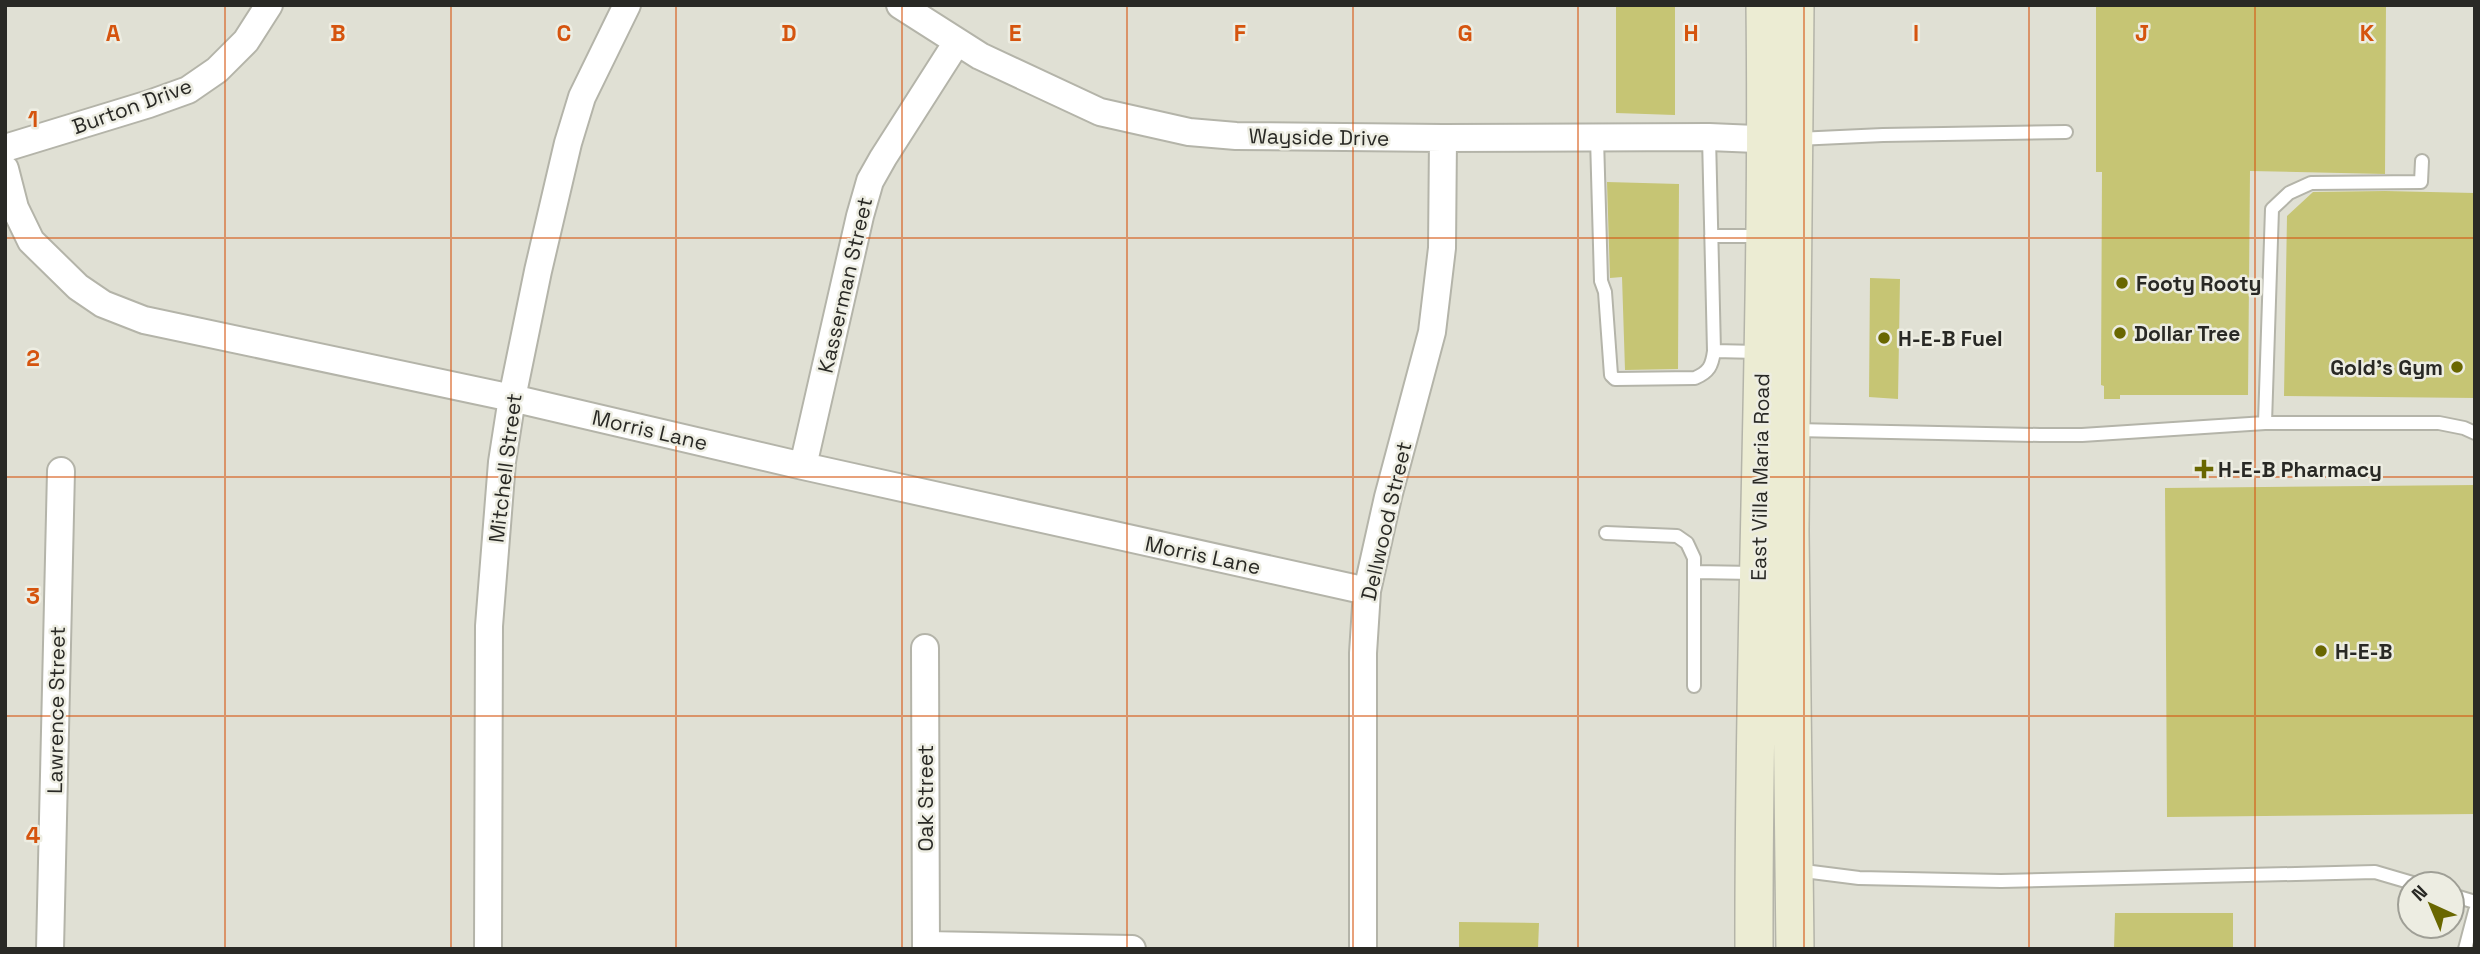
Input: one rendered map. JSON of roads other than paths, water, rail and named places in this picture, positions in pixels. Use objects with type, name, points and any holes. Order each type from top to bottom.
[{"type":"main road","name":"East Villa Maria Road","points":[[1765,5],[1780,140],[1790,430],[1795,949]]},
{"type":"main road","name":"East Villa Maria Road","points":[[1754,949],[1757,573],[1765,236],[1780,140],[1795,5]]},
{"type":"street","name":"Burton Drive","points":[[5,148],[188,90],[217,71],[246,41],[268,5]]},
{"type":"street","name":"Mitchell Street","points":[[488,949],[489,626],[502,462],[538,271],[575,120],[582,97],[626,5]]},
{"type":"street","name":"Wayside Drive","points":[[901,5],[957,42],[1019,76],[1100,112],[1189,132],[1236,136],[1709,137],[1780,140]]},
{"type":"street","name":"Kasserman Street","points":[[803,466],[870,181],[957,42]]},
{"type":"street","name":"Dellwood Street","points":[[1363,949],[1363,653],[1367,590],[1388,498],[1432,332],[1442,248],[1443,138]]},
{"type":"street","name":"Morris Lane","points":[[5,169],[15,208],[30,241],[78,286],[103,304],[144,320],[512,398],[803,466],[1367,590]]},
{"type":"street","name":"Lawrence Street","points":[[50,949],[61,471]]},
{"type":"street","name":"Oak Street","points":[[925,648],[926,947]]},
{"type":"street","points":[[926,947],[1132,949]]},
{"type":"lane","points":[[1780,140],[1883,135],[2066,132]]},
{"type":"lane","points":[[1597,138],[1601,281],[1605,292],[1611,375],[1615,379],[1695,378],[1706,373],[1712,366],[1714,351],[1709,137]]},
{"type":"lane","points":[[2265,423],[2272,209],[2289,193],[2311,183],[2421,181],[2422,161]]},
{"type":"lane","points":[[1712,236],[1765,236]]},
{"type":"lane","points":[[1714,351],[1763,352]]},
{"type":"lane","points":[[1790,430],[2082,435],[2265,423],[2439,423],[2475,433]]},
{"type":"lane","points":[[1606,533],[1677,536],[1692,550],[1695,572],[1694,686]]},
{"type":"lane","points":[[1695,572],[1757,573]]},
{"type":"lane","points":[[1793,869],[1858,878],[2001,881],[2375,872],[2396,878]]},
{"type":"lane","points":[[2465,949],[2475,911]]},
{"type":"place","name":"Footy Rooty","points":[[2122,283]]},
{"type":"place","name":"Dollar Tree","points":[[2120,333]]},
{"type":"place","name":"H-E-B Fuel","points":[[1884,338]]},
{"type":"place","name":"Gold's Gym","points":[[2457,367]]},
{"type":"place","name":"H-E-B Pharmacy","points":[[2204,469]]},
{"type":"place","name":"H-E-B","points":[[2321,651]]}]
